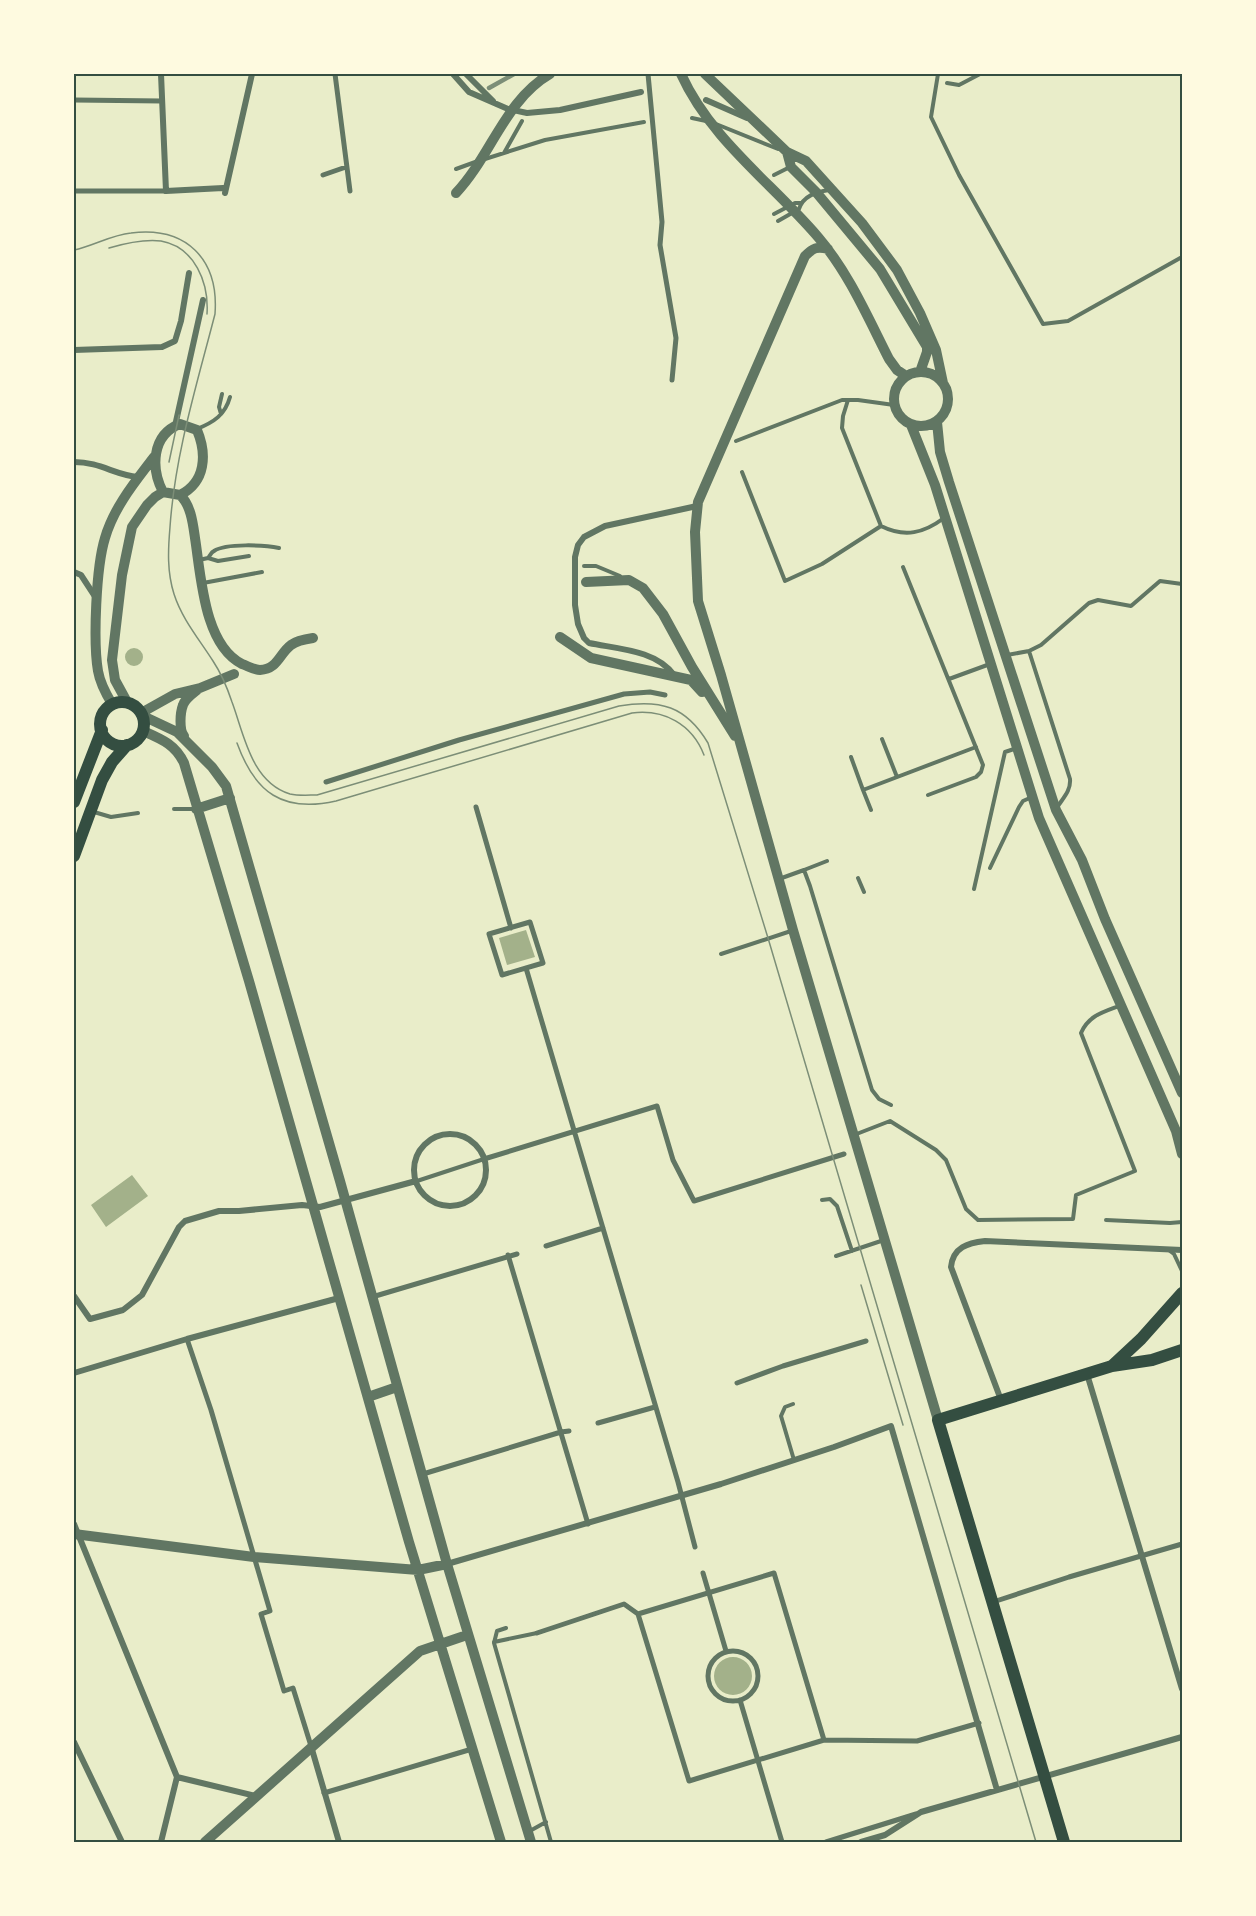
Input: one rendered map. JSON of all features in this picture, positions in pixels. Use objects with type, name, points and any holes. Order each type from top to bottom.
[{"type":"main road","points":[[74,802],[102,730],[102,715],[112,704],[127,702],[138,708],[142,714],[143,731],[134,742],[127,745],[121,746],[109,741],[102,730]]},
{"type":"main road","points":[[74,856],[102,780],[112,762],[127,745]]},
{"type":"main road","points":[[1112,1366],[1141,1339],[1182,1293]]},
{"type":"main road","points":[[1064,1842],[938,1420],[1087,1373],[1112,1366],[1152,1360],[1182,1350]]},
{"type":"street","points":[[161,74],[166,191]]},
{"type":"street","points":[[74,191],[224,190],[252,74]]},
{"type":"street","points":[[335,74],[350,190]]},
{"type":"street","points":[[453,74],[469,92],[508,109],[526,113],[560,111],[641,92]]},
{"type":"street","points":[[466,74],[495,104]]},
{"type":"street","points":[[456,193],[483,159],[524,93],[535,82],[550,74]]},
{"type":"street","points":[[648,74],[662,222],[660,245],[676,338],[672,380]]},
{"type":"street","points":[[681,74],[708,119],[828,249],[889,359],[897,370],[906,376]]},
{"type":"street","points":[[705,74],[787,152],[807,161],[862,223],[897,270],[920,313],[936,350],[943,383],[948,394],[948,407],[937,422],[924,427],[903,421],[894,405],[896,388],[906,376],[920,372],[937,377],[943,383]]},
{"type":"street","points":[[74,100],[162,101]]},
{"type":"street","points":[[706,100],[758,123]]},
{"type":"street","points":[[787,152],[790,167],[816,192],[880,269],[923,340],[927,352],[920,372]]},
{"type":"street","points":[[323,175],[346,167]]},
{"type":"street","points":[[828,249],[814,248],[805,256],[697,504],[695,532],[698,601],[938,1420]]},
{"type":"street","points":[[74,350],[169,345],[175,341],[189,273]]},
{"type":"street","points":[[175,426],[203,300]]},
{"type":"street","points":[[937,422],[940,452],[1056,810],[1082,860],[1105,919],[1182,1093]]},
{"type":"street","points":[[112,704],[98,672],[97,600],[105,539],[124,497],[154,457],[165,434],[175,426],[186,424],[197,430],[202,448],[201,474],[195,486],[180,495]]},
{"type":"street","points":[[911,425],[935,485],[1039,818],[1176,1131],[1182,1154]]},
{"type":"street","points":[[154,457],[157,478],[163,492]]},
{"type":"street","points":[[74,462],[95,463],[124,475],[138,477]]},
{"type":"street","points":[[127,702],[115,680],[112,660],[122,575],[132,527],[147,505],[163,492],[180,495],[185,500],[203,559],[202,583],[211,621],[228,654],[247,666],[262,670],[273,666],[291,645],[313,638]]},
{"type":"street","points":[[675,676],[667,665],[655,658],[589,643],[584,638],[578,624],[575,605],[575,557],[578,545],[584,537],[605,526],[697,504]]},
{"type":"street","points":[[74,572],[81,575],[97,600]]},
{"type":"street","points":[[586,582],[628,580],[643,588],[654,600],[713,702],[742,746]]},
{"type":"street","points":[[560,637],[591,658],[691,680],[713,702]]},
{"type":"street","points":[[142,714],[175,694],[200,688],[234,674]]},
{"type":"street","points":[[189,744],[180,731],[182,706],[187,698],[200,688]]},
{"type":"street","points":[[326,782],[470,737],[624,694],[650,692],[665,695]]},
{"type":"street","points":[[142,714],[177,732],[220,776],[230,798],[346,1201],[467,1635],[530,1837]]},
{"type":"street","points":[[143,731],[170,744],[179,752],[184,763],[418,1570],[501,1842]]},
{"type":"street","points":[[196,808],[230,798]]},
{"type":"street","points":[[476,807],[511,928]]},
{"type":"street","points":[[530,922],[543,963],[502,975],[489,934],[511,928],[530,922]]},
{"type":"street","points":[[526,968],[695,1547]]},
{"type":"street","points":[[484,1159],[657,1106],[673,1160],[694,1201],[844,1154]]},
{"type":"street","points":[[448,1134],[466,1138],[481,1150],[484,1159],[485,1178],[482,1187],[470,1200],[461,1204],[452,1206],[434,1202],[420,1190],[416,1181],[414,1172],[418,1153],[430,1139],[439,1135],[448,1134]]},
{"type":"street","points":[[74,1296],[90,1318],[123,1310],[142,1295],[179,1227],[185,1221],[199,1216],[219,1211],[302,1205],[313,1207],[346,1201],[416,1181]]},
{"type":"street","points":[[546,1246],[603,1228]]},
{"type":"street","points":[[1001,1400],[951,1267],[952,1259],[957,1251],[968,1243],[985,1241],[1182,1250]]},
{"type":"street","points":[[372,1297],[517,1254]]},
{"type":"street","points":[[508,1256],[588,1524]]},
{"type":"street","points":[[74,1373],[187,1339],[339,1298]]},
{"type":"street","points":[[187,1339],[211,1410],[270,1611],[261,1614],[264,1625],[284,1691],[293,1688],[339,1842]]},
{"type":"street","points":[[737,1383],[783,1366],[866,1341]]},
{"type":"street","points":[[1087,1373],[1182,1689]]},
{"type":"street","points":[[368,1397],[397,1387]]},
{"type":"street","points":[[598,1423],[655,1407]]},
{"type":"street","points":[[75,1530],[254,1557],[418,1570],[447,1564],[681,1496],[794,1461],[891,1426],[997,1790]]},
{"type":"street","points":[[423,1474],[569,1431]]},
{"type":"street","points":[[75,1530],[177,1777],[161,1842]]},
{"type":"street","points":[[993,1602],[1069,1576],[1182,1544]]},
{"type":"street","points":[[703,1573],[726,1652]]},
{"type":"street","points":[[638,1614],[774,1573],[825,1740]]},
{"type":"street","points":[[537,1633],[624,1604],[638,1614],[689,1781],[825,1740],[917,1741],[979,1723]]},
{"type":"street","points":[[205,1842],[420,1651],[467,1635]]},
{"type":"street","points":[[726,1652],[743,1653],[753,1661],[757,1669],[756,1686],[751,1693],[740,1700],[722,1699],[711,1690],[708,1681],[711,1663],[717,1656],[726,1652]]},
{"type":"street","points":[[740,1700],[782,1842]]},
{"type":"street","points":[[826,1842],[921,1812],[1182,1737]]},
{"type":"street","points":[[74,1742],[122,1842]]},
{"type":"street","points":[[324,1793],[472,1749]]},
{"type":"street","points":[[177,1777],[256,1796]]},
{"type":"street","points":[[861,1842],[885,1835],[921,1812]]},
{"type":"lane","points":[[938,74],[931,117],[959,175],[1043,324],[1068,321],[1182,257]]},
{"type":"lane","points":[[947,83],[959,85],[980,74]]},
{"type":"lane","points":[[692,118],[711,122],[787,152]]},
{"type":"lane","points":[[504,154],[522,121]]},
{"type":"lane","points":[[456,169],[545,140],[645,122]]},
{"type":"lane","points":[[774,176],[790,167]]},
{"type":"lane","points":[[778,221],[799,209],[801,203],[816,192],[833,189]]},
{"type":"lane","points":[[774,214],[795,202],[801,203]]},
{"type":"lane","points":[[221,415],[219,407],[222,394]]},
{"type":"lane","points":[[197,430],[215,421],[221,415],[227,408],[230,397]]},
{"type":"lane","points":[[736,441],[842,400],[894,405]]},
{"type":"lane","points":[[848,400],[842,428],[881,526],[888,530],[904,532],[924,531],[945,517]]},
{"type":"lane","points":[[742,472],[785,581],[822,564],[881,526]]},
{"type":"lane","points":[[203,559],[214,550],[244,545],[255,544],[279,548]]},
{"type":"lane","points":[[203,559],[218,561],[249,556]]},
{"type":"lane","points":[[584,566],[596,566],[628,580]]},
{"type":"lane","points":[[903,567],[950,679],[982,765],[981,772],[976,777],[928,795]]},
{"type":"lane","points":[[202,583],[262,572]]},
{"type":"lane","points":[[1005,655],[1029,651],[1041,645],[1089,603],[1098,600],[1131,606],[1160,581],[1182,584]]},
{"type":"lane","points":[[1029,651],[1070,779],[1068,792],[1056,810]]},
{"type":"lane","points":[[950,679],[991,664]]},
{"type":"lane","points":[[882,739],[897,778]]},
{"type":"lane","points":[[863,790],[976,747]]},
{"type":"lane","points":[[974,889],[1005,752],[1017,747]]},
{"type":"lane","points":[[851,758],[871,810]]},
{"type":"lane","points":[[990,868],[1023,801],[1033,797]]},
{"type":"lane","points":[[174,809],[196,808]]},
{"type":"lane","points":[[91,811],[111,817],[138,813]]},
{"type":"lane","points":[[778,879],[827,861]]},
{"type":"lane","points":[[804,870],[872,1090],[879,1099],[891,1105]]},
{"type":"lane","points":[[858,878],[864,892]]},
{"type":"lane","points":[[721,954],[793,930]]},
{"type":"lane","points":[[854,1135],[890,1121],[936,1150],[946,1160],[966,1209],[978,1220],[1073,1219],[1076,1195],[1135,1171],[1080,1033],[1084,1024],[1091,1018],[1121,1005]]},
{"type":"lane","points":[[416,1181],[484,1159]]},
{"type":"lane","points":[[822,1200],[830,1199],[837,1206],[852,1251]]},
{"type":"lane","points":[[1106,1220],[1182,1222]]},
{"type":"lane","points":[[836,1256],[885,1240]]},
{"type":"lane","points":[[1167,1249],[1174,1254],[1182,1271]]},
{"type":"lane","points":[[794,1404],[785,1407],[781,1416],[794,1461]]},
{"type":"lane","points":[[506,1628],[497,1631],[494,1643],[551,1842]]},
{"type":"lane","points":[[494,1643],[537,1633]]},
{"type":"lane","points":[[530,1837],[546,1822]]},
{"type":"shaded area","points":[[130,648],[138,648],[143,653],[141,664],[130,666],[125,661],[125,653]]},
{"type":"shaded area","points":[[526,930],[535,957],[507,965],[499,938]]},
{"type":"shaded area","points":[[132,1175],[148,1196],[106,1227],[91,1205]]},
{"type":"shaded area","points":[[733,1657],[747,1662],[752,1676],[747,1690],[733,1695],[719,1690],[714,1676],[719,1662]]},
{"type":"tram line","points":[[74,250],[124,234],[151,232],[168,235],[183,241],[195,250],[205,262],[211,277],[215,294],[215,314],[188,419],[177,473],[169,536],[170,577],[182,612],[224,680],[251,756],[266,779],[277,788],[293,795],[317,795],[619,706],[634,704],[659,705],[681,713],[700,730],[708,743],[1036,1842]]},
{"type":"tram line","points":[[109,248],[135,242],[161,241],[183,251],[198,268],[205,290],[207,314]]},
{"type":"tram line","points":[[169,462],[179,415]]},
{"type":"tram line","points":[[237,743],[244,760],[262,786],[273,795],[301,804],[336,801],[632,713],[644,712],[666,716],[676,721],[692,735],[704,755]]},
{"type":"tram line","points":[[861,1285],[903,1425]]},
{"type":"railway","points":[[489,88],[514,74]]}]
